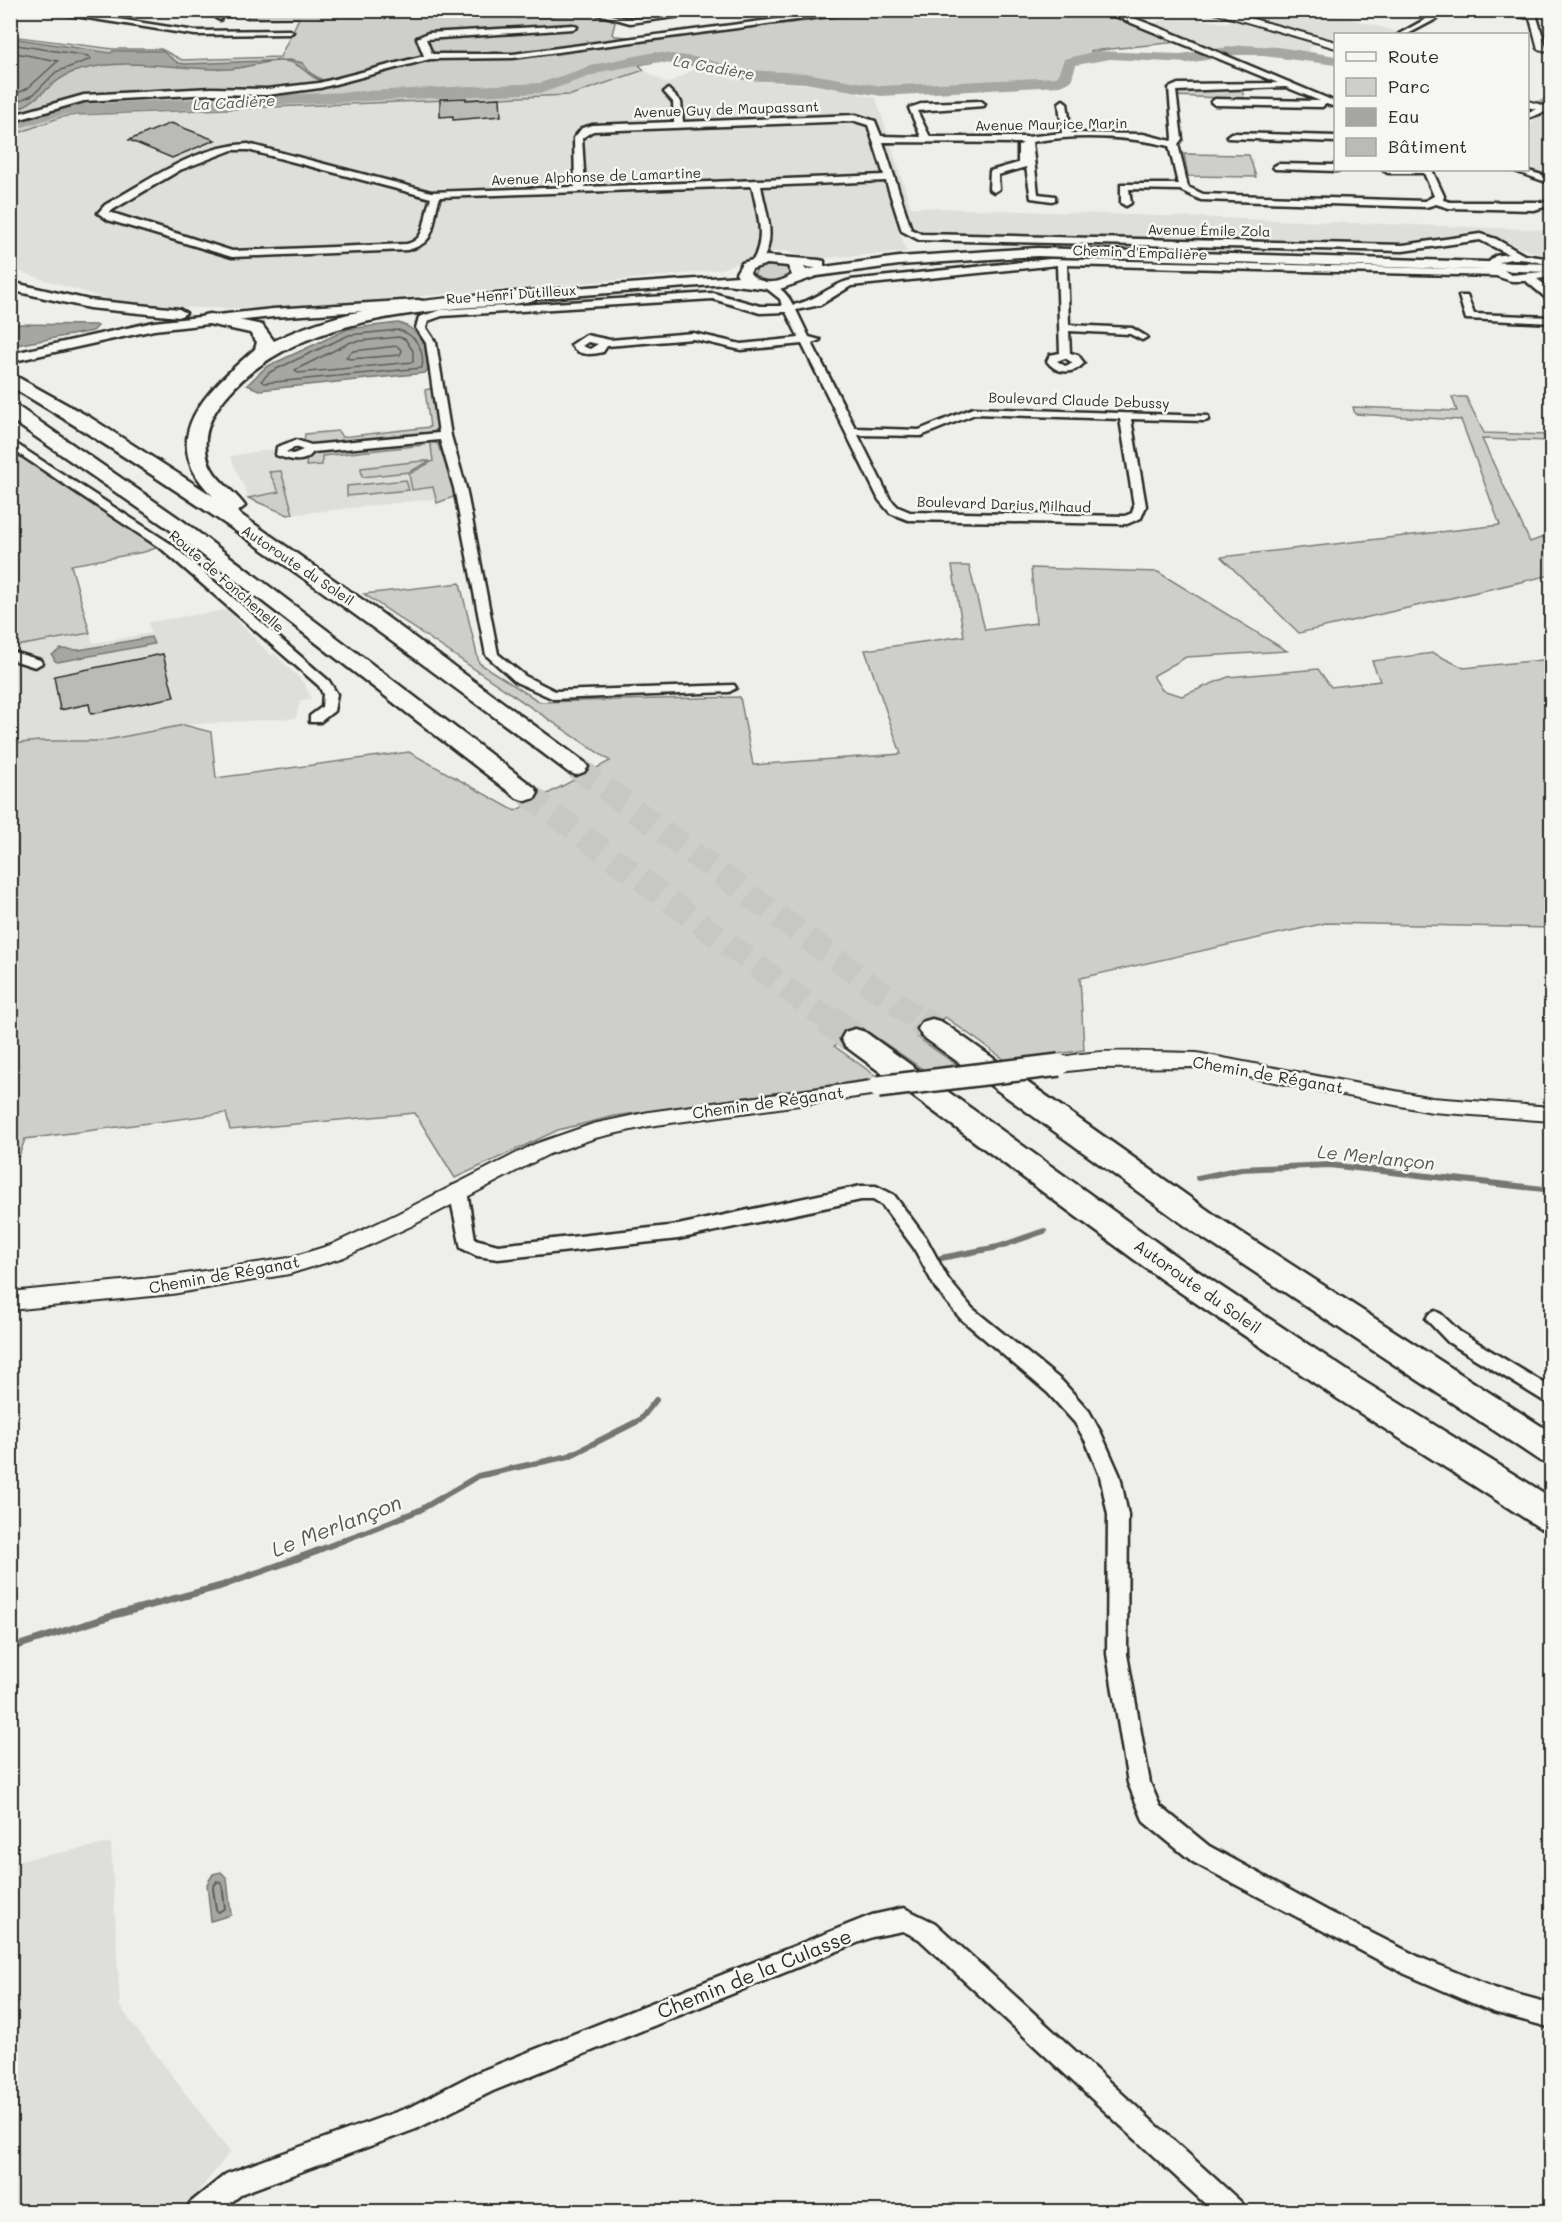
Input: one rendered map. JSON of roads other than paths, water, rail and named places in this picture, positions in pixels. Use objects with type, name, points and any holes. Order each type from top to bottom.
[{"type":"highway","points":[[250,362],[295,338],[360,317],[529,296]]},
{"type":"highway","points":[[210,319],[256,329],[265,337],[266,347],[232,375],[206,406],[198,425],[196,440],[201,468],[223,497],[372,616]]},
{"type":"highway","points":[[10,372],[50,400]]},
{"type":"highway","name":"Autoroute du Soleil","points":[[10,378],[50,400],[208,503],[372,616],[576,767]]},
{"type":"highway","points":[[10,410],[176,525],[526,793]]},
{"type":"highway","points":[[932,1029],[1205,1224],[1551,1451]]},
{"type":"highway","name":"Autoroute du Soleil","points":[[855,1039],[1173,1271],[1359,1395],[1551,1517]]},
{"type":"main road","points":[[750,271],[770,286],[789,282],[815,272],[898,261],[1037,252],[1496,265],[1548,269]]},
{"type":"main road","points":[[10,358],[154,326],[210,319],[634,287],[750,271],[789,282]]},
{"type":"main road","points":[[10,286],[65,300],[131,309],[196,314],[273,313]]},
{"type":"main road","points":[[10,358],[233,323],[392,306]]},
{"type":"main road","points":[[131,309],[150,317],[154,326]]},
{"type":"main road","points":[[140,338],[151,331],[154,326]]},
{"type":"street","points":[[41,10],[206,33],[290,32]]},
{"type":"street","points":[[201,10],[221,13],[220,18]]},
{"type":"street","points":[[429,57],[421,38],[428,35],[573,27],[585,17],[603,12],[640,21],[722,10]]},
{"type":"street","points":[[10,119],[84,98],[211,90],[267,92],[324,84],[355,74],[411,63],[429,57],[513,56],[867,10]]},
{"type":"street","points":[[1104,10],[1334,105]]},
{"type":"street","points":[[1209,10],[1334,47]]},
{"type":"street","points":[[1436,10],[1447,12]]},
{"type":"street","points":[[1481,10],[1533,16],[1547,50]]},
{"type":"street","points":[[1405,33],[1447,12]]},
{"type":"street","points":[[136,37],[152,27]]},
{"type":"street","points":[[573,27],[576,47]]},
{"type":"street","points":[[201,44],[206,33]]},
{"type":"street","points":[[1183,187],[1173,144],[1178,139],[1172,90],[1178,87],[1276,88],[1287,85]]},
{"type":"street","points":[[81,88],[84,98]]},
{"type":"street","points":[[668,92],[677,102],[679,124]]},
{"type":"street","points":[[1215,102],[1334,105]]},
{"type":"street","points":[[1064,103],[1067,136]]},
{"type":"street","points":[[927,139],[912,110],[924,106],[981,104]]},
{"type":"street","name":"Avenue Guy de Maupassant","points":[[580,190],[578,138],[585,130],[679,124],[856,118],[872,123],[879,139],[906,231]]},
{"type":"street","name":"Avenue Maurice Marin","points":[[879,139],[1024,140],[1067,136],[1143,137],[1173,144]]},
{"type":"street","points":[[1230,136],[1334,139]]},
{"type":"street","points":[[994,189],[993,173],[1023,165],[1024,140]]},
{"type":"street","points":[[1024,140],[1034,196],[1052,198]]},
{"type":"street","name":"Avenue Alphonse de Lamartine","points":[[436,195],[430,211],[426,238],[420,244],[408,247],[231,254],[111,218],[103,213],[108,207],[213,151],[234,146],[248,147],[436,195],[756,184]]},
{"type":"street","points":[[1278,167],[1334,168]]},
{"type":"street","points":[[1428,171],[1439,196],[1437,201]]},
{"type":"street","points":[[1519,171],[1551,181]]},
{"type":"street","points":[[750,271],[765,249],[766,237],[756,184],[891,178]]},
{"type":"street","points":[[1126,202],[1124,186],[1183,187],[1202,197],[1426,204],[1437,201],[1449,205],[1546,205]]},
{"type":"street","name":"Avenue Émile Zola","points":[[906,231],[919,237],[932,238],[1403,248],[1429,246],[1466,237],[1479,237],[1548,269]]},
{"type":"street","points":[[1496,265],[1497,245]]},
{"type":"street","points":[[765,249],[789,282]]},
{"type":"street","points":[[1496,265],[1525,257]]},
{"type":"street","points":[[1062,262],[1065,355]]},
{"type":"street","name":"Chemin d'Empalière","points":[[789,282],[820,302],[836,286],[851,283],[1062,262],[1496,265]]},
{"type":"street","points":[[1496,265],[1513,278],[1530,279],[1547,286],[1551,300]]},
{"type":"street","points":[[1530,279],[1548,269]]},
{"type":"street","name":"Boulevard Darius Milhaud","points":[[789,282],[810,340],[850,431],[885,500],[894,510],[908,516],[1110,522],[1127,520],[1137,515],[1140,506],[1125,416]]},
{"type":"street","name":"Rue Henri Dutilleux","points":[[729,688],[617,690],[554,695],[539,690],[502,667],[489,650],[460,488],[445,435],[432,343],[420,324],[423,319],[433,315],[713,296],[729,298],[755,309],[789,282]]},
{"type":"street","points":[[1463,298],[1470,317],[1551,320]]},
{"type":"street","points":[[1064,328],[1132,331],[1142,337]]},
{"type":"street","points":[[604,343],[684,336],[741,347],[810,340]]},
{"type":"street","name":"Boulevard Claude Debussy","points":[[850,431],[921,432],[972,411],[1204,418]]},
{"type":"street","points":[[310,449],[445,435]]},
{"type":"street","name":"Route de Fonchenelle","points":[[10,443],[166,547],[324,684],[330,694],[329,708],[315,718]]},
{"type":"street","points":[[10,655],[34,663]]},
{"type":"street","name":"Chemin de Réganat","points":[[10,1301],[172,1285],[289,1266],[337,1251],[404,1220],[542,1149],[593,1131],[649,1119],[1059,1065],[1116,1060],[1197,1060],[1432,1105],[1551,1114]]},
{"type":"street","points":[[458,1191],[467,1243],[477,1249],[498,1252],[678,1232],[861,1192],[876,1193],[888,1200],[920,1243],[942,1284],[966,1313],[1055,1387],[1082,1417],[1110,1476],[1118,1515],[1117,1654],[1139,1783],[1152,1814],[1201,1854],[1320,1920],[1411,1965],[1493,2001],[1551,2016]]},
{"type":"street","points":[[1434,1319],[1454,1337],[1551,1398]]},
{"type":"street","name":"Chemin de la Culasse","points":[[202,2210],[235,2183],[417,2117],[485,2082],[872,1926],[904,1920],[927,1931],[1233,2211]]},
{"type":"water","points":[[11,38],[111,53],[113,51],[162,51],[178,63],[185,64],[290,60],[303,63],[310,73],[324,81],[314,78],[295,64],[282,61],[230,69],[118,64],[70,73],[30,103],[11,111]]},
{"type":"water","points":[[398,323],[412,329],[424,342],[430,358],[425,373],[259,390],[247,385],[266,367],[348,329]]},
{"type":"water","points":[[11,324],[98,326],[93,331],[16,345],[11,343]]},
{"type":"water","points":[[151,637],[154,644],[58,662],[52,655],[61,649],[79,650]]},
{"type":"water","points":[[221,1872],[227,1878],[231,1915],[211,1921],[207,1884],[213,1874]]},
{"type":"waterway","name":"La Cadière","points":[[10,126],[61,110],[542,88],[602,67],[655,57],[702,63],[742,75],[805,78],[881,91],[1060,81],[1066,78],[1069,62],[1110,54],[1180,59],[1235,50],[1255,50],[1334,61]]},
{"type":"waterway","name":"La Cadière","points":[[1529,108],[1552,102]]},
{"type":"waterway","name":"Le Merlançon","points":[[1198,1178],[1241,1169],[1329,1165],[1552,1190]]},
{"type":"waterway","name":"Le Merlançon","points":[[941,1258],[998,1247],[1044,1231]]},
{"type":"waterway","name":"Le Merlançon","points":[[314,1552],[420,1510],[478,1476],[569,1456],[640,1420],[656,1400]]},
{"type":"waterway","name":"Le Merlançon","points":[[10,1648],[118,1614],[221,1586],[318,1551]]},
{"type":"tunnel","points":[[576,767],[920,1021]]},
{"type":"tunnel","points":[[526,793],[830,1021]]},
{"type":"tunnel","points":[[828,1019],[855,1039]]},
{"type":"tunnel","points":[[918,1019],[932,1029]]}]
